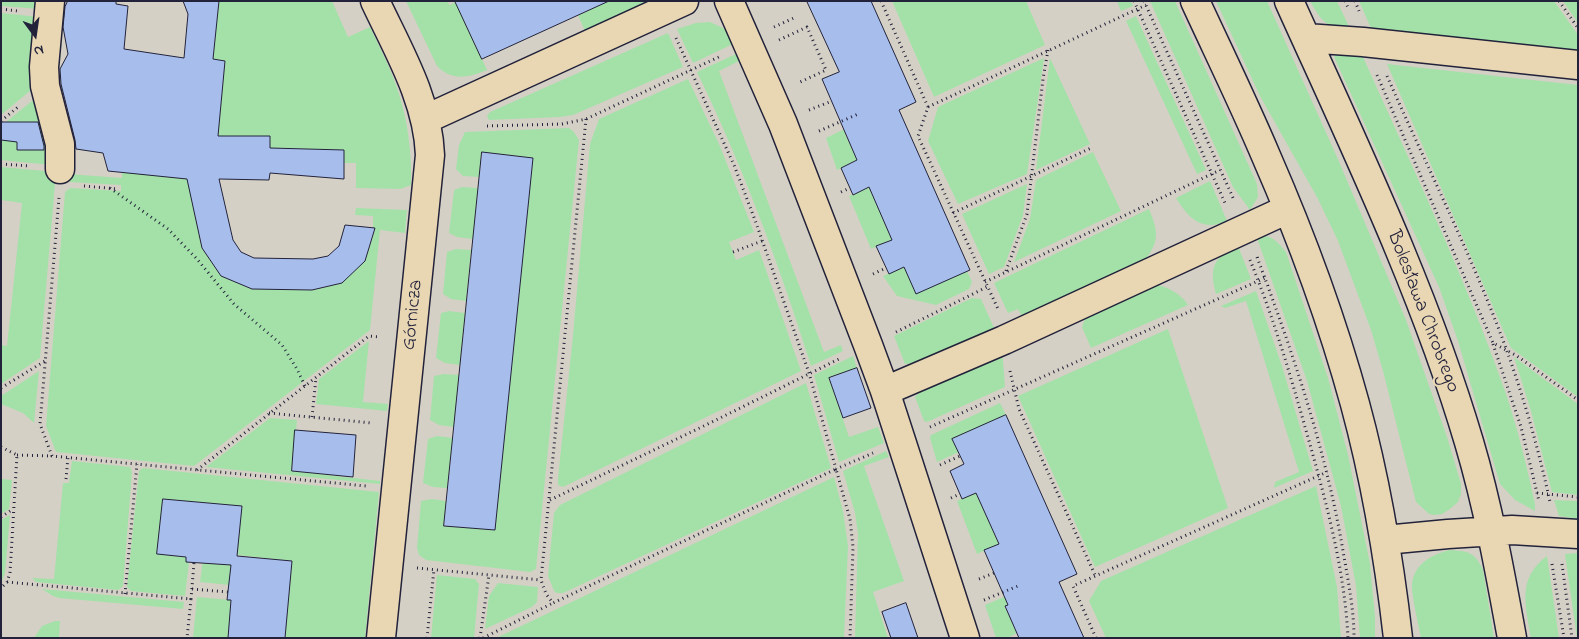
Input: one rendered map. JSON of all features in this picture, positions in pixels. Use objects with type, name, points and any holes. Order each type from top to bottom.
[{"type":"street","points":[[50,1],[44,67],[45,86],[60,144],[60,176]]},
{"type":"street","name":"Górnicza","points":[[375,1],[414,85],[426,119],[430,155],[381,638]]},
{"type":"street","points":[[729,1],[879,340],[885,390],[965,638]]},
{"type":"street","points":[[1196,1],[1266,155],[1323,302],[1355,404],[1375,490],[1385,540],[1398,638]]},
{"type":"street","name":"Bolesława Chrobrego","points":[[1289,1],[1405,262],[1433,333],[1469,442],[1492,532],[1512,638]]},
{"type":"street","points":[[426,119],[674,6]]},
{"type":"street","points":[[1306,38],[1578,65]]},
{"type":"street","points":[[885,390],[1007,339],[1288,209]]},
{"type":"street","points":[[1385,540],[1492,532],[1560,533]]},
{"type":"path","points":[[881,1],[928,107],[918,136],[985,282],[1007,339],[1014,390],[1019,409],[1095,576]]},
{"type":"path","points":[[1134,1],[1212,174],[1265,278],[1298,372],[1327,472],[1350,589],[1354,638]]},
{"type":"path","points":[[1345,1],[1368,43],[1457,231],[1506,349],[1522,394],[1560,533],[1572,638]]},
{"type":"path","points":[[1355,1],[1368,43],[1493,343],[1521,427],[1537,492],[1560,533],[1564,638]]},
{"type":"path","points":[[1559,1],[1578,28]]},
{"type":"path","points":[[928,107],[1137,9],[1145,3],[1220,170],[1289,368],[1318,475],[1341,578],[1347,614],[1348,638]]},
{"type":"path","points":[[674,6],[692,71],[734,165],[809,372],[850,519],[853,547],[850,638]]},
{"type":"path","points":[[769,29],[796,17]]},
{"type":"path","points":[[774,42],[807,27],[826,70],[793,85]]},
{"type":"path","points":[[1006,271],[1027,214],[1048,50]]},
{"type":"path","points":[[480,127],[562,124],[586,119],[692,71]]},
{"type":"path","points":[[804,112],[832,101]]},
{"type":"path","points":[[812,134],[858,114]]},
{"type":"path","points":[[553,603],[546,594],[541,580],[586,119]]},
{"type":"path","points":[[953,214],[1091,148]]},
{"type":"path","points":[[1,164],[118,189]]},
{"type":"path","points":[[985,282],[1220,170]]},
{"type":"path","points":[[52,456],[40,424],[60,176]]},
{"type":"path","points":[[110,188],[168,229],[197,259],[234,304],[282,345],[305,386]]},
{"type":"path","points":[[733,252],[762,241]]},
{"type":"path","points":[[869,276],[886,268]]},
{"type":"path","points":[[928,428],[1265,278]]},
{"type":"path","points":[[549,500],[987,287]]},
{"type":"path","points":[[197,470],[369,336],[411,340]]},
{"type":"path","points":[[1493,343],[1517,356],[1578,400]]},
{"type":"path","points":[[1,388],[45,361]]},
{"type":"path","points":[[312,417],[316,377]]},
{"type":"path","points":[[269,413],[402,426]]},
{"type":"path","points":[[1,447],[17,455],[68,457],[396,489]]},
{"type":"path","points":[[1,588],[7,582],[10,573],[17,455]]},
{"type":"path","points":[[932,468],[960,456]]},
{"type":"path","points":[[66,479],[68,457]]},
{"type":"path","points":[[124,594],[137,464]]},
{"type":"path","points":[[481,638],[836,469]]},
{"type":"path","points":[[1096,638],[1073,586],[1327,472]]},
{"type":"path","points":[[1537,492],[1578,497]]},
{"type":"path","points":[[1,517],[14,509]]},
{"type":"path","points":[[187,638],[194,563]]},
{"type":"path","points":[[408,567],[541,580]]},
{"type":"path","points":[[427,638],[434,569]]},
{"type":"path","points":[[977,580],[994,573]]},
{"type":"path","points":[[481,638],[488,575]]},
{"type":"path","points":[[7,582],[191,599]]},
{"type":"path","points":[[976,604],[1018,586]]},
{"type":"path","points":[[192,589],[228,592]]},
{"type":"green space","points":[[1,1],[41,1],[40,9],[1,6]]},
{"type":"green space","points":[[218,1],[332,1],[348,37],[370,27],[392,75],[401,102],[409,138],[411,185],[400,189],[356,188],[356,163],[344,163],[344,150],[270,148],[270,136],[218,136],[225,61],[213,59]]},
{"type":"green space","points":[[406,1],[448,1],[449,5],[456,2],[487,70],[461,77],[449,74],[437,66]]},
{"type":"green space","points":[[589,1],[652,1],[587,36],[578,15],[592,9]]},
{"type":"green space","points":[[892,1],[1026,1],[1045,45],[934,97]]},
{"type":"green space","points":[[1117,1],[1131,1],[1133,6],[1121,11]]},
{"type":"green space","points":[[1150,1],[1175,1],[1257,184],[1258,197],[1250,210],[1233,187]]},
{"type":"green space","points":[[1216,1],[1267,1],[1337,157],[1406,320],[1448,440],[1461,484],[1461,494],[1458,502],[1442,514],[1429,514],[1416,502],[1371,330],[1338,241],[1318,199],[1260,96]]},
{"type":"green space","points":[[1310,1],[1337,1],[1351,31],[1336,28],[1326,23]]},
{"type":"green space","points":[[1359,1],[1554,1],[1578,35],[1578,54],[1373,33]]},
{"type":"green space","points":[[1563,1],[1578,1],[1578,23]]},
{"type":"green space","points":[[1,13],[39,17],[37,85],[1,115]]},
{"type":"green space","points":[[1136,16],[1206,170],[1197,174],[1126,21]]},
{"type":"green space","points":[[710,22],[725,29],[733,44],[693,63],[677,29],[696,23]]},
{"type":"green space","points":[[668,33],[683,67],[573,115],[489,120],[487,116],[490,112]]},
{"type":"green space","points":[[1337,50],[1360,50],[1455,263],[1506,394],[1525,462],[1535,511],[1515,500],[1500,484],[1458,341],[1439,287],[1335,59],[1334,54]]},
{"type":"green space","points":[[738,53],[741,60],[719,71],[824,352],[841,345],[843,351],[811,366],[760,217],[697,72]]},
{"type":"green space","points":[[1044,58],[1027,174],[958,204],[928,141],[938,107]]},
{"type":"green space","points":[[1050,58],[1090,144],[1036,170]]},
{"type":"green space","points":[[1387,64],[1578,85],[1578,397],[1511,348]]},
{"type":"green space","points":[[688,79],[719,144],[754,232],[729,242],[736,260],[759,250],[801,371],[563,487],[558,485],[558,478],[590,144],[599,119]]},
{"type":"green space","points":[[38,96],[51,165],[1,160],[1,126]]},
{"type":"green space","points":[[861,121],[863,126],[845,134],[857,160],[837,170],[826,138]]},
{"type":"green space","points":[[569,128],[579,140],[536,569],[530,572],[426,560],[419,555],[417,548],[421,501],[432,499],[446,501],[444,526],[495,530],[533,158],[482,152],[479,177],[463,176],[456,169],[459,145],[465,132]]},
{"type":"green space","points":[[1093,152],[1121,211],[1014,262],[1030,219],[1036,180]]},
{"type":"green space","points":[[1,167],[56,172],[40,358],[1,384],[1,345],[7,346],[22,203],[1,200]]},
{"type":"green space","points":[[122,172],[190,178],[202,248],[221,276],[252,289],[312,290],[342,283],[365,261],[373,236],[373,216],[355,215],[356,208],[407,210],[405,233],[380,230],[370,330],[194,466],[56,452],[46,426],[65,192],[70,188],[121,191],[121,185],[70,182],[68,174],[122,178]]},
{"type":"green space","points":[[1210,181],[1227,221],[1210,225],[1197,222],[1186,212],[1176,198]]},
{"type":"green space","points":[[1027,184],[1023,215],[1004,267],[989,274],[962,214]]},
{"type":"green space","points":[[462,187],[478,188],[473,239],[457,237],[449,233],[454,190]]},
{"type":"green space","points":[[869,187],[892,240],[871,249],[849,196]]},
{"type":"green space","points":[[1149,209],[1156,230],[1156,236],[1153,247],[1145,260],[1023,318],[1018,309],[1008,313],[994,283]]},
{"type":"green space","points":[[1264,236],[1274,239],[1286,252],[1328,378],[1348,455],[1370,564],[1375,638],[1360,638],[1356,586],[1341,506],[1307,381],[1257,238]]},
{"type":"green space","points":[[1238,246],[1251,279],[1216,294],[1213,277],[1215,264],[1223,254]]},
{"type":"green space","points":[[456,249],[471,250],[466,301],[451,299],[443,294],[447,252]]},
{"type":"green space","points":[[904,267],[967,271],[972,282],[969,289],[936,305],[897,296],[883,276]]},
{"type":"green space","points":[[1157,285],[1175,292],[1188,305],[1091,348],[1082,327],[1087,313],[1146,287]]},
{"type":"green space","points":[[1256,291],[1282,366],[1313,471],[1274,488],[1275,482],[1299,472],[1246,301],[1225,308],[1221,306]]},
{"type":"green space","points":[[972,298],[981,299],[995,330],[920,363],[905,364],[894,336]]},
{"type":"green space","points":[[449,311],[465,313],[460,365],[445,363],[436,358],[441,313]]},
{"type":"green space","points":[[1168,329],[1228,508],[1095,567],[1018,396]]},
{"type":"green space","points":[[369,341],[363,402],[388,404],[387,411],[316,404],[319,379]]},
{"type":"green space","points":[[1002,349],[1005,387],[927,422],[924,421],[915,397],[926,385]]},
{"type":"green space","points":[[853,356],[857,368],[829,378],[849,437],[878,427],[884,443],[839,462],[814,375]]},
{"type":"green space","points":[[1514,357],[1578,404],[1578,495],[1552,492],[1531,411]]},
{"type":"green space","points":[[39,371],[34,423],[23,413],[1,404],[1,396]]},
{"type":"green space","points":[[444,374],[459,375],[454,427],[439,425],[430,420],[434,376]]},
{"type":"green space","points":[[806,383],[831,468],[563,593],[554,591],[548,576],[554,513],[560,505]]},
{"type":"green space","points":[[1000,403],[1006,415],[959,452],[937,462],[930,438],[931,435]]},
{"type":"green space","points":[[270,418],[297,420],[292,471],[380,481],[380,484],[206,467]]},
{"type":"green space","points":[[437,436],[453,438],[447,488],[433,487],[423,483],[428,439]]},
{"type":"green space","points":[[886,451],[889,457],[864,466],[904,581],[873,592],[888,638],[855,638],[858,534],[855,513],[843,471]]},
{"type":"green space","points":[[72,461],[130,467],[132,472],[123,586],[118,590],[36,582],[32,578],[54,579],[63,483],[69,483]]},
{"type":"green space","points":[[143,468],[379,492],[365,638],[285,638],[292,561],[237,555],[241,506],[163,499],[157,554],[186,557],[189,562],[185,596],[131,591],[127,587],[139,471]]},
{"type":"green space","points":[[834,477],[843,511],[848,546],[844,638],[496,638]]},
{"type":"green space","points":[[1,479],[12,480],[9,509],[1,514]]},
{"type":"green space","points":[[1316,486],[1337,587],[1341,638],[1106,638],[1089,601],[1101,581]]},
{"type":"green space","points":[[976,493],[999,544],[977,554],[957,501]]},
{"type":"green space","points":[[1554,500],[1578,501],[1578,519],[1559,516]]},
{"type":"green space","points":[[10,515],[5,573],[1,583],[1,520]]},
{"type":"green space","points":[[1450,550],[1462,551],[1474,556],[1483,570],[1494,638],[1421,638],[1413,595],[1413,577],[1425,561],[1437,554]]},
{"type":"green space","points":[[1578,553],[1578,638],[1577,638],[1565,554]]},
{"type":"green space","points":[[1547,556],[1559,638],[1531,638],[1525,594],[1531,574]]},
{"type":"green space","points":[[203,559],[235,562],[229,585],[200,582]]},
{"type":"green space","points":[[437,575],[475,579],[479,584],[474,638],[431,638]]},
{"type":"green space","points":[[498,583],[538,587],[537,602],[532,607],[485,629],[489,596]]},
{"type":"green space","points":[[42,589],[184,602],[183,609],[59,598]]},
{"type":"green space","points":[[1020,590],[1023,598],[1005,607],[1017,633],[1007,638],[996,638],[985,605]]},
{"type":"green space","points":[[197,597],[231,600],[228,638],[193,638]]},
{"type":"green space","points":[[60,621],[59,638],[34,638],[42,626]]},
{"type":"building","points":[[68,1],[116,1],[116,4],[128,6],[124,49],[184,58],[188,14],[183,1],[219,1],[213,59],[225,61],[218,136],[270,136],[270,148],[344,150],[344,179],[270,173],[269,180],[219,179],[233,240],[241,252],[254,258],[313,259],[328,256],[339,246],[345,225],[375,228],[365,261],[342,283],[312,290],[252,289],[221,276],[202,248],[187,179],[108,171],[103,153],[76,149],[61,84],[60,69],[68,54],[63,27],[65,7]]},
{"type":"building","points":[[455,1],[609,1],[482,59]]},
{"type":"building","points":[[807,1],[871,1],[916,102],[899,110],[970,270],[916,294],[904,267],[889,274],[876,246],[892,240],[869,187],[853,195],[841,168],[857,160],[822,79],[839,72]]},
{"type":"building","points":[[1,122],[38,122],[44,150],[17,150],[17,142],[1,140]]},
{"type":"building","points":[[482,152],[533,158],[495,530],[444,526]]},
{"type":"building","points":[[857,368],[871,408],[843,418],[829,378]]},
{"type":"building","points":[[1006,415],[1077,574],[1059,582],[1084,638],[1019,638],[1005,606],[1008,605],[984,550],[999,544],[976,493],[962,499],[950,471],[964,464],[952,439]]},
{"type":"building","points":[[295,430],[356,435],[353,477],[292,471]]},
{"type":"building","points":[[163,499],[242,506],[237,556],[292,561],[285,638],[228,638],[231,600],[227,600],[231,565],[186,562],[186,557],[157,554]]},
{"type":"building","points":[[906,603],[918,638],[891,638],[882,612]]}]
